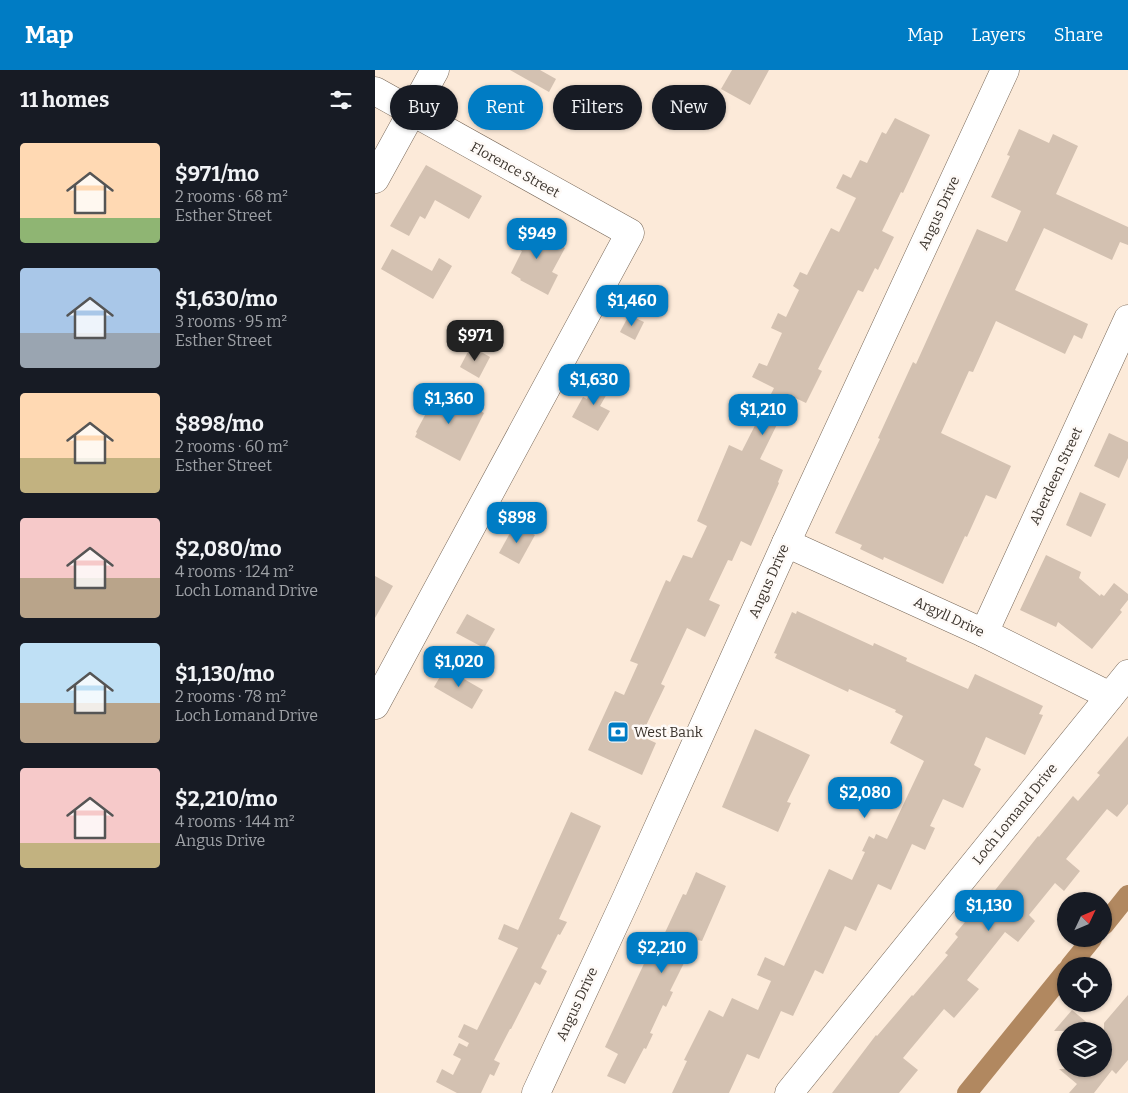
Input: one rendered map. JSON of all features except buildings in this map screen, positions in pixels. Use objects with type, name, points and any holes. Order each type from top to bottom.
[{"type":"street","points":[[427,85],[435,70]]},
{"type":"street","name":"Angus Drive","points":[[536,1093],[626,899],[786,543],[1005,70]]},
{"type":"street","name":"Florence Street","points":[[375,91],[390,100]]},
{"type":"street","points":[[375,179],[402,130]]},
{"type":"street","name":"Florence Street","points":[[377,696],[630,233],[444,130]]},
{"type":"street","name":"Aberdeen Street","points":[[984,633],[1128,319]]},
{"type":"street","name":"Argyll Drive","points":[[786,543],[984,633],[1111,696]]},
{"type":"street","name":"Loch Lomand Drive","points":[[789,1093],[1128,674]]},
{"type":"waterway","points":[[1113,914],[1128,895]]},
{"type":"waterway","points":[[1077,957],[1085,948]]},
{"type":"waterway","points":[[967,1093],[1057,982]]},
{"type":"place","name":"West Bank","points":[[618,732]]}]
